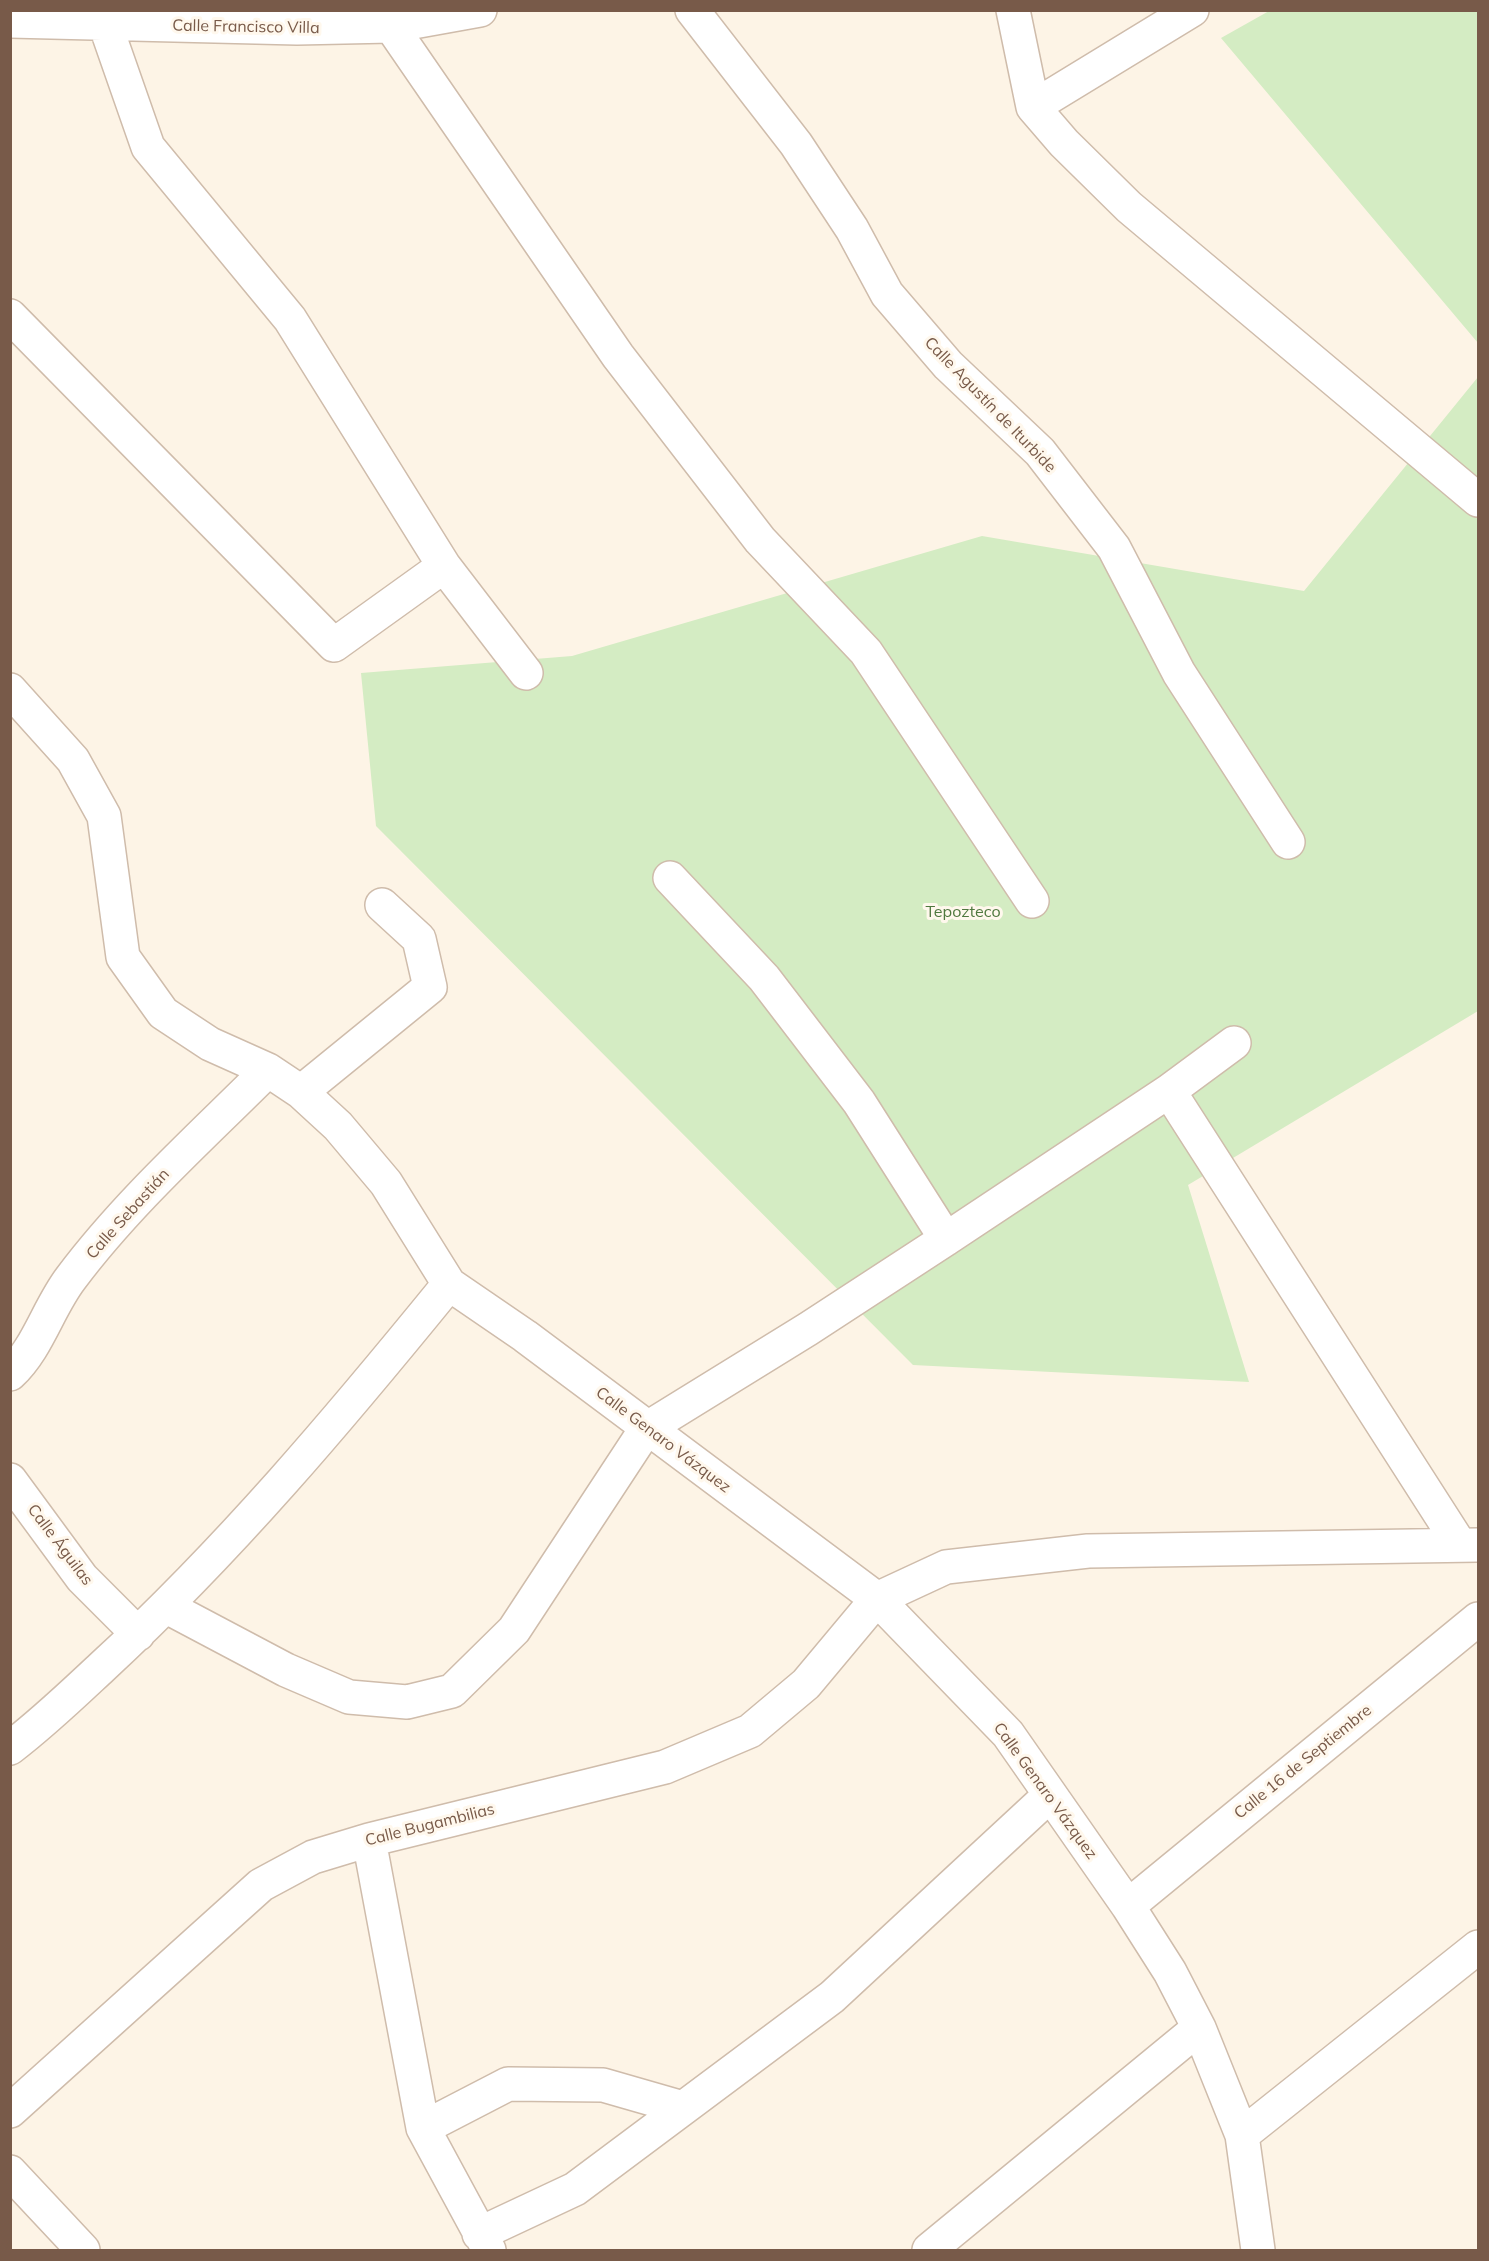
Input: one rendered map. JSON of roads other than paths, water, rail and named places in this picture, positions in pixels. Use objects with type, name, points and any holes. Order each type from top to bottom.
[{"type":"street","name":"Calle Francisco Villa","points":[[10,21],[48,16],[105,24],[297,19],[391,26],[480,10]]},
{"type":"street","name":"Calle Agustín de Iturbide","points":[[692,10],[796,144],[852,229],[887,294],[948,365],[1040,453],[1114,548],[1179,673],[1288,842]]},
{"type":"street","points":[[1013,10],[1033,107],[1064,143],[1130,207],[1479,500]]},
{"type":"street","points":[[1033,107],[1192,10]]},
{"type":"street","points":[[105,24],[148,147],[290,319],[444,566],[526,673]]},
{"type":"street","points":[[391,26],[618,356],[760,540],[866,652],[1032,901]]},
{"type":"street","points":[[10,316],[334,645],[444,566]]},
{"type":"street","name":"Calle Genaro Vázquez","points":[[10,690],[73,760],[104,816],[123,957],[163,1013],[210,1044],[268,1070],[301,1092],[338,1126],[386,1183],[449,1284],[525,1336],[646,1429],[877,1599],[1008,1734],[1128,1906],[1170,1972],[1199,2028],[1242,2135],[1258,2250]]},
{"type":"street","points":[[670,878],[764,978],[845,1084],[946,1239]]},
{"type":"street","points":[[301,1092],[430,987],[419,939],[382,905]]},
{"type":"street","points":[[167,1607],[286,1670],[349,1697],[407,1702],[452,1692],[514,1630],[646,1429],[808,1329],[946,1239],[1169,1090],[1234,1043]]},
{"type":"street","name":"Calle Sebastián","points":[[10,1374],[30,1348],[69,1280],[131,1206],[268,1070]]},
{"type":"street","points":[[1169,1090],[1469,1545]]},
{"type":"street","points":[[10,1749],[167,1607],[326,1435],[449,1284]]},
{"type":"street","name":"Calle Águilas","points":[[10,1479],[82,1578],[138,1634]]},
{"type":"street","points":[[877,1599],[946,1567],[1088,1551],[1469,1545]]},
{"type":"street","name":"Calle Bugambilias","points":[[10,2111],[261,1885],[313,1857],[369,1840],[665,1767],[750,1731],[806,1684],[877,1599]]},
{"type":"street","name":"Calle 16 de Septiembre","points":[[1128,1906],[1479,1619]]},
{"type":"street","points":[[369,1840],[423,2127],[484,2242],[575,2189],[832,1997],[1050,1795]]},
{"type":"street","points":[[1242,2135],[1479,1947]]},
{"type":"street","points":[[929,2250],[978,2213],[1199,2028]]},
{"type":"street","points":[[423,2127],[508,2084],[603,2085],[683,2108]]},
{"type":"street","points":[[10,2172],[83,2250]]},
{"type":"park label","name":"Tepozteco","points":[[963,912]]}]
